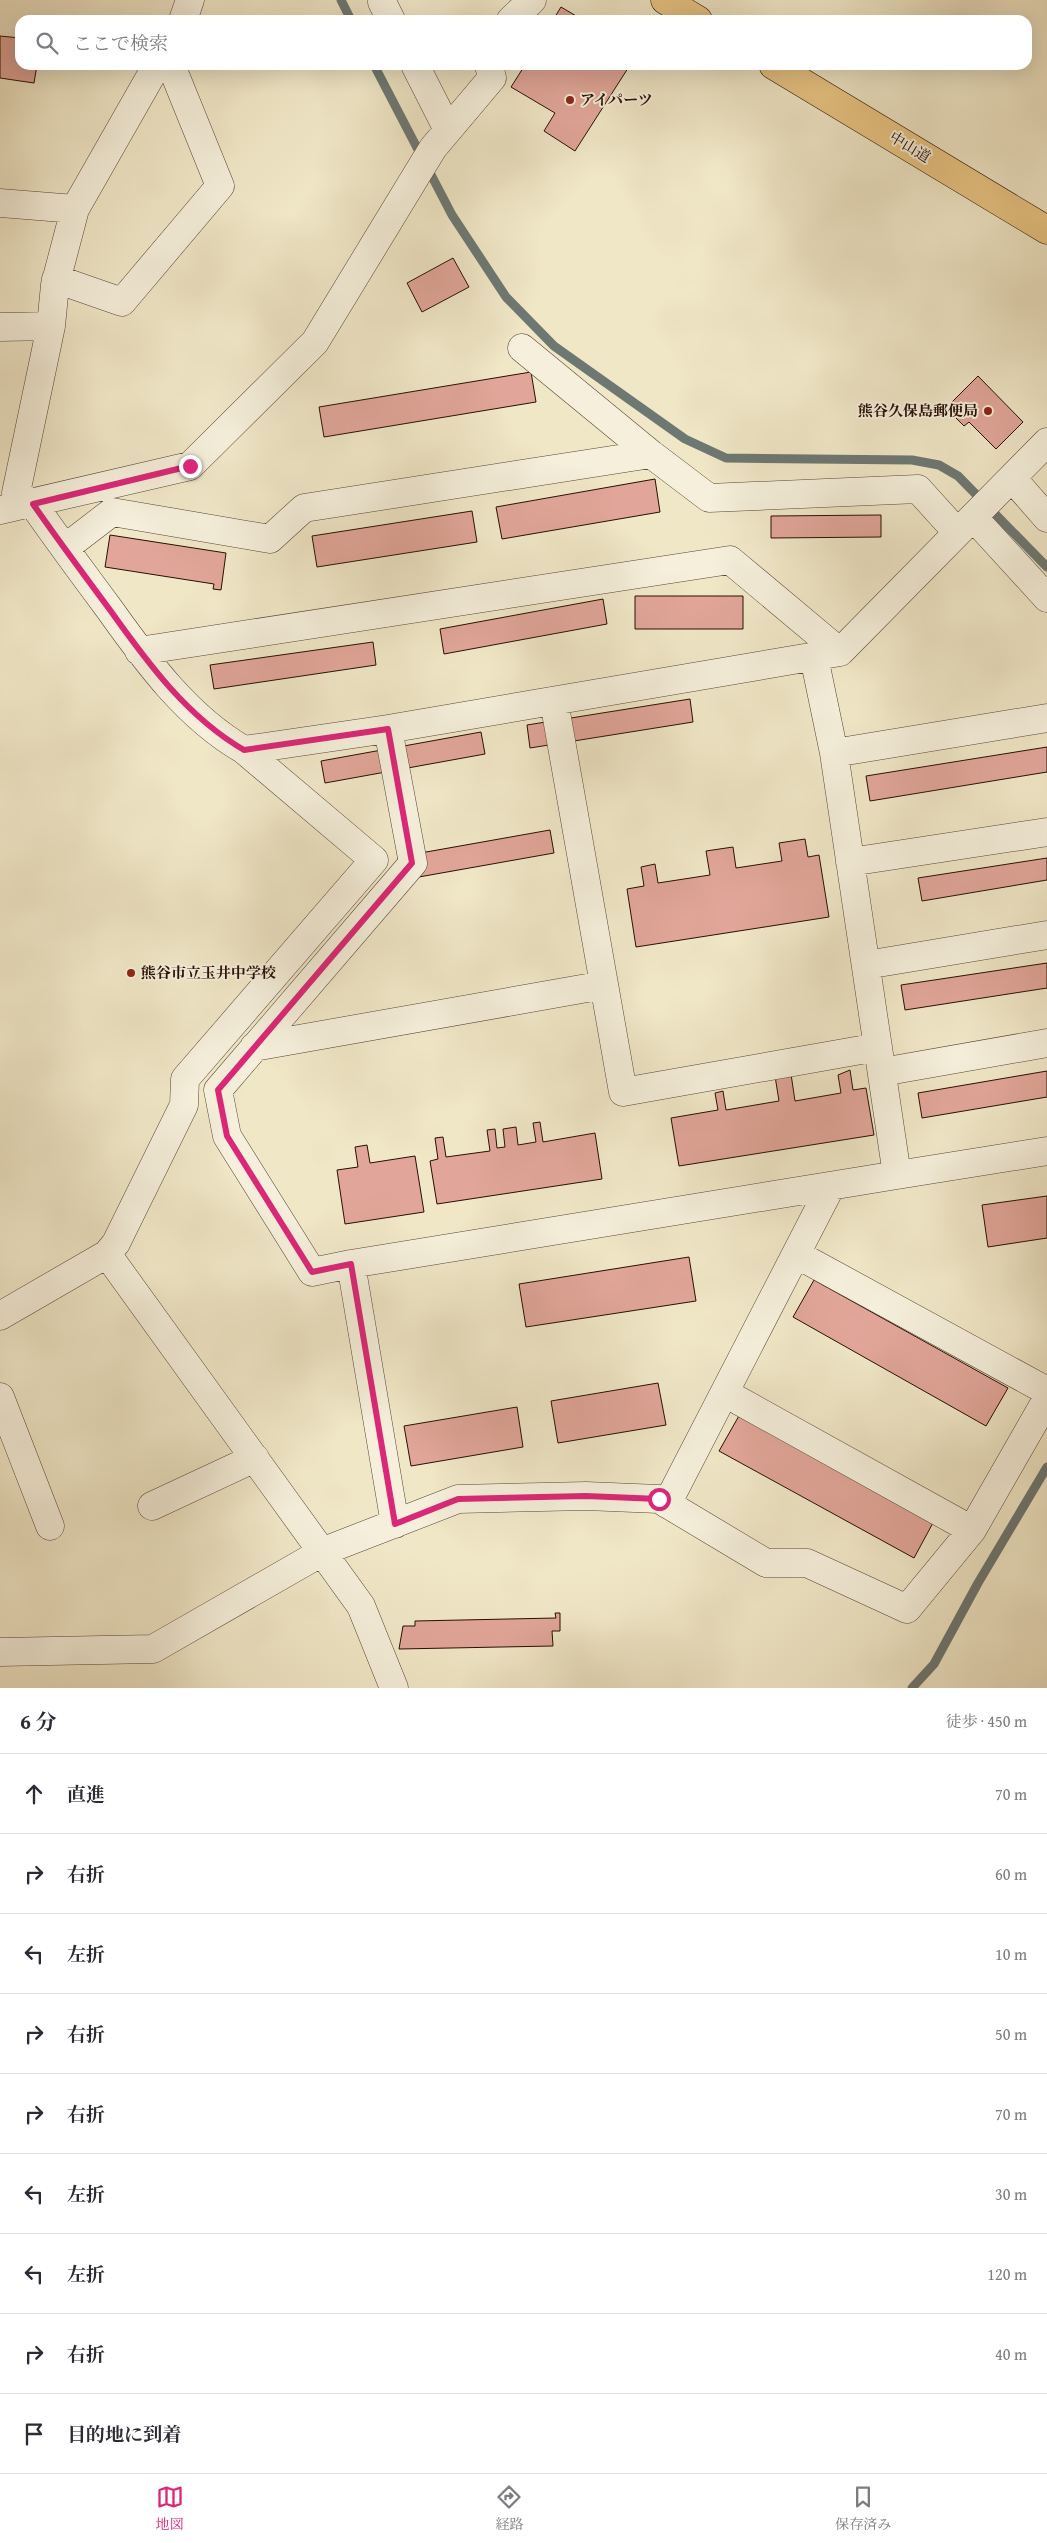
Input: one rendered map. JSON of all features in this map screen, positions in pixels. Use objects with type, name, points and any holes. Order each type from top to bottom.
[{"type":"highway","points":[[665,0],[690,15]]},
{"type":"highway","name":"中山道","points":[[781,70],[1047,230]]},
{"type":"street","points":[[185,15],[190,0]]},
{"type":"street","points":[[516,15],[532,0]]},
{"type":"street","points":[[0,1316],[107,1254],[116,1243],[184,1106],[186,1079],[374,860],[244,750],[225,739],[183,703],[139,651],[33,504],[16,494],[51,326],[56,279],[75,209],[154,70]]},
{"type":"street","points":[[56,279],[122,302],[220,186],[173,70]]},
{"type":"street","points":[[417,70],[441,139]]},
{"type":"street","points":[[0,510],[33,504],[190,466],[315,342],[441,139],[492,78],[490,70]]},
{"type":"street","points":[[0,203],[75,209]]},
{"type":"street","points":[[0,327],[51,326]]},
{"type":"street","points":[[522,348],[650,454],[709,498],[918,489],[968,521],[1047,598]]},
{"type":"street","points":[[244,750],[388,729],[827,655],[968,521],[1047,442]]},
{"type":"street","points":[[65,548],[112,512],[270,539],[304,508],[650,454]]},
{"type":"street","points":[[1005,484],[1047,518]]},
{"type":"street","points":[[139,651],[730,560],[827,655],[834,753],[897,1176]]},
{"type":"street","points":[[554,701],[624,1092],[880,1059],[1047,1043]]},
{"type":"street","points":[[834,753],[1047,718]]},
{"type":"street","points":[[388,729],[412,863],[218,1090],[227,1136],[312,1272],[351,1264],[1047,1151]]},
{"type":"street","points":[[850,862],[1047,832]]},
{"type":"street","points":[[866,965],[1047,935]]},
{"type":"street","points":[[254,1047],[604,985]]},
{"type":"street","points":[[667,1504],[832,1186]]},
{"type":"street","points":[[107,1254],[324,1551],[361,1606],[394,1688]]},
{"type":"street","points":[[796,1254],[1047,1391]]},
{"type":"street","points":[[351,1264],[395,1524]]},
{"type":"street","points":[[725,1393],[972,1530]]},
{"type":"street","points":[[0,1397],[50,1526]]},
{"type":"street","points":[[0,1652],[153,1649],[324,1551],[458,1499],[586,1496],[659,1499],[766,1563],[807,1563],[907,1610],[972,1530],[1047,1399]]},
{"type":"street","points":[[152,1506],[255,1458]]},
{"type":"building","points":[[561,7],[575,15],[556,15]]},
{"type":"building","points":[[0,36],[15,38],[15,70],[36,70],[34,83],[0,78]]},
{"type":"building","name":"アイパーツ","points":[[522,70],[627,70],[575,151],[544,131],[555,113],[511,87]]},
{"type":"building","points":[[453,258],[469,287],[422,312],[407,283]]},
{"type":"building","points":[[531,372],[536,402],[324,437],[319,407]]},
{"type":"building","points":[[978,376],[1023,422],[996,449],[969,422],[964,426],[946,408]]},
{"type":"building","points":[[655,479],[660,512],[502,539],[496,507]]},
{"type":"building","points":[[472,511],[477,542],[317,567],[312,536]]},
{"type":"building","points":[[881,515],[881,537],[771,538],[771,516]]},
{"type":"building","points":[[110,535],[226,553],[221,590],[213,589],[214,584],[105,567]]},
{"type":"building","points":[[635,596],[743,596],[743,629],[635,629]]},
{"type":"building","points":[[603,599],[607,624],[444,654],[440,629]]},
{"type":"building","points":[[373,642],[376,665],[214,689],[210,665]]},
{"type":"building","points":[[690,699],[693,722],[530,748],[527,725]]},
{"type":"building","points":[[481,732],[485,754],[325,783],[321,761]]},
{"type":"building","points":[[1047,747],[1047,772],[870,801],[866,776]]},
{"type":"building","points":[[550,830],[554,853],[402,880],[398,857]]},
{"type":"building","points":[[805,839],[808,857],[819,855],[829,917],[636,947],[627,889],[644,886],[641,867],[655,864],[658,883],[710,875],[706,851],[733,847],[736,868],[782,861],[779,843]]},
{"type":"building","points":[[1047,858],[1047,880],[922,901],[918,878]]},
{"type":"building","points":[[1047,963],[1047,988],[905,1010],[901,985]]},
{"type":"building","points":[[850,1070],[853,1090],[866,1088],[874,1135],[679,1166],[671,1118],[718,1110],[715,1093],[723,1091],[726,1110],[779,1101],[775,1076],[791,1074],[795,1101],[841,1093],[838,1075]]},
{"type":"building","points":[[1047,1071],[1047,1097],[922,1118],[918,1093]]},
{"type":"building","points":[[540,1122],[543,1142],[595,1133],[602,1179],[437,1204],[430,1161],[438,1159],[435,1138],[443,1137],[446,1157],[490,1151],[487,1130],[495,1129],[497,1148],[505,1147],[503,1129],[516,1127],[518,1145],[536,1142],[533,1123]]},
{"type":"building","points":[[367,1145],[370,1163],[415,1156],[424,1212],[345,1224],[337,1170],[358,1167],[355,1147]]},
{"type":"building","points":[[1047,1196],[1047,1238],[988,1247],[982,1205]]},
{"type":"building","points":[[689,1257],[696,1301],[526,1327],[519,1284]]},
{"type":"building","points":[[814,1280],[1008,1388],[986,1426],[793,1317]]},
{"type":"building","points":[[658,1383],[666,1425],[558,1443],[551,1401]]},
{"type":"building","points":[[517,1407],[523,1447],[411,1466],[404,1426]]},
{"type":"building","points":[[740,1414],[934,1521],[914,1558],[719,1451]]},
{"type":"building","points":[[555,1613],[560,1613],[560,1631],[552,1631],[553,1646],[399,1649],[403,1626],[415,1626],[415,1621],[556,1618]]},
{"type":"waterway","points":[[341,0],[348,15]]},
{"type":"waterway","points":[[377,70],[452,215],[506,297],[554,346],[685,439],[726,458],[912,460],[939,465],[958,476],[1047,567]]},
{"type":"waterway","points":[[912,1688],[934,1664],[978,1583],[1047,1467]]},
{"type":"place","name":"アイパーツ","points":[[570,100]]},
{"type":"place","name":"熊谷久保島郵便局","points":[[988,411]]},
{"type":"place","name":"熊谷市立玉井中学校","points":[[131,973]]},
{"type":"route","points":[[190,466],[33,504],[139,651],[183,703],[225,739],[244,750],[388,729],[412,863],[218,1090],[227,1136],[312,1272],[351,1264],[395,1524],[458,1499],[586,1496],[659,1499]]}]
